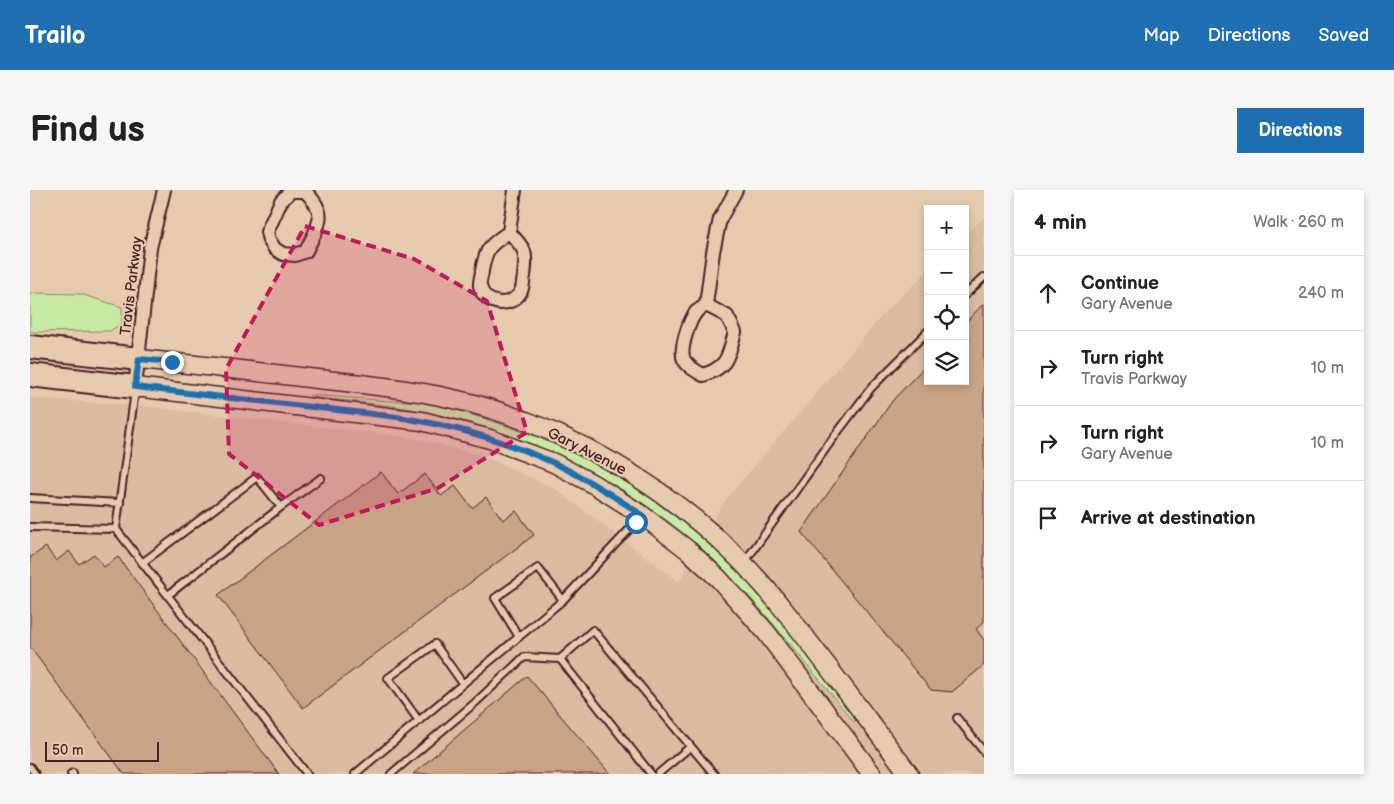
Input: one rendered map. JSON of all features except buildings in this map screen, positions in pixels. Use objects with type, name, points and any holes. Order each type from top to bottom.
[{"type":"highway","points":[[30,347],[139,359]]},
{"type":"highway","points":[[30,375],[135,387]]},
{"type":"main road","name":"Gary Avenue","points":[[139,359],[389,387],[446,397],[500,412],[558,435],[620,467],[686,512],[743,564],[790,618],[909,774]]},
{"type":"main road","name":"Gary Avenue","points":[[135,387],[390,416],[446,426],[490,439],[554,463],[642,515],[688,550],[719,579],[742,604],[872,774]]},
{"type":"street","name":"Travis Parkway","points":[[135,387],[150,248],[164,190]]},
{"type":"street","points":[[305,190],[313,199],[320,212],[320,222],[306,250],[295,255],[283,254],[275,249],[269,240],[267,232],[281,201],[291,191],[305,190]]},
{"type":"street","points":[[509,232],[520,244],[526,255],[522,290],[516,298],[504,304],[493,302],[485,295],[480,286],[485,254],[494,242],[509,232],[515,190]]},
{"type":"street","points":[[706,305],[727,316],[735,332],[726,361],[715,371],[703,375],[690,368],[684,360],[682,351],[690,322],[697,312],[706,305],[713,252],[720,219],[736,190]]},
{"type":"lane","points":[[969,291],[984,276]]},
{"type":"lane","points":[[743,564],[871,388],[924,335]]},
{"type":"lane","points":[[135,387],[116,529],[307,774]]},
{"type":"lane","points":[[142,563],[257,477],[281,507]]},
{"type":"lane","points":[[168,595],[321,478]]},
{"type":"lane","points":[[30,498],[120,502]]},
{"type":"lane","points":[[355,774],[563,600],[642,515]]},
{"type":"lane","points":[[30,526],[116,529]]},
{"type":"lane","points":[[520,637],[495,598],[538,568],[563,600]]},
{"type":"lane","points":[[391,774],[476,702],[524,657],[560,659],[593,630],[714,774]]},
{"type":"lane","points":[[419,721],[388,678],[435,644],[464,684]]},
{"type":"lane","points":[[560,659],[651,774]]},
{"type":"lane","points":[[957,718],[984,752]]},
{"type":"lane","points":[[658,774],[690,747]]},
{"type":"lane","points":[[30,767],[35,774]]},
{"type":"highlighted area","points":[[305,226],[414,259],[487,301],[527,432],[438,488],[319,525],[229,454],[226,369]]},
{"type":"shaded area","points":[[984,217],[984,774],[30,774],[30,398],[133,405],[414,438],[483,456],[554,488],[679,582],[723,503],[885,312],[924,275],[924,385],[969,385],[969,231]]},
{"type":"green space","points":[[30,293],[80,294],[122,307],[122,323],[110,331],[30,332]]},
{"type":"green space","points":[[310,395],[424,402],[445,406],[551,443],[620,479],[684,523],[741,575],[786,628],[856,720],[854,722],[773,623],[721,567],[657,513],[622,490],[585,469],[547,451],[508,435],[468,422],[412,409],[310,397]]},
{"type":"route","points":[[172,362],[139,359],[135,387],[390,416],[469,432],[554,463],[642,515],[636,522]]}]
